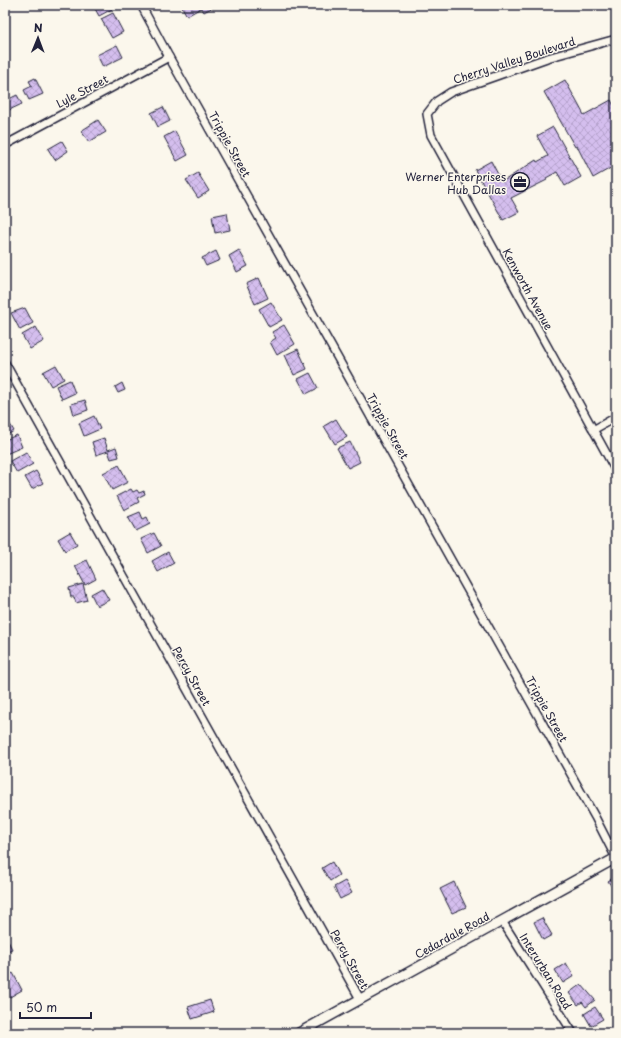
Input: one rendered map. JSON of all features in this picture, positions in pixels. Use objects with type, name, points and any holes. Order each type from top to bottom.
[{"type":"street","name":"Trippie Street","points":[[141,5],[592,810],[616,858]]},
{"type":"street","name":"Cherry Valley Boulevard","points":[[427,114],[437,102],[451,92],[547,58],[616,39]]},
{"type":"street","name":"Lyle Street","points":[[5,145],[169,57]]},
{"type":"street","name":"Kenworth Avenue","points":[[427,114],[431,136],[616,471]]},
{"type":"street","name":"Percy Street","points":[[5,363],[360,999]]},
{"type":"street","points":[[593,430],[616,417]]},
{"type":"street","name":"Cedardale Road","points":[[299,1033],[616,858]]},
{"type":"street","name":"Interurban Road","points":[[502,921],[573,1033]]},
{"type":"building","points":[[93,5],[109,5],[112,9],[99,16]]},
{"type":"building","points":[[181,5],[217,5],[204,12],[201,8],[187,16]]},
{"type":"building","points":[[113,13],[123,32],[112,38],[101,19]]},
{"type":"building","points":[[117,45],[123,57],[103,67],[97,55]]},
{"type":"building","points":[[35,78],[43,94],[29,100],[24,90],[32,86],[29,81]]},
{"type":"building","points":[[565,80],[584,115],[611,100],[616,110],[616,165],[593,178],[577,146],[575,147],[544,92]]},
{"type":"building","points":[[17,95],[22,104],[7,111],[5,101]]},
{"type":"building","points":[[163,107],[170,121],[158,127],[151,113]]},
{"type":"building","points":[[98,120],[106,132],[89,142],[81,131]]},
{"type":"building","points":[[553,127],[581,177],[565,186],[557,172],[546,178],[547,180],[511,198],[519,212],[503,220],[475,170],[491,161],[502,182],[536,160],[537,162],[548,156],[537,136]]},
{"type":"building","points":[[175,131],[188,155],[177,161],[164,137]]},
{"type":"building","points":[[62,141],[68,151],[55,160],[48,149]]},
{"type":"building","points":[[198,173],[209,191],[198,198],[186,180]]},
{"type":"building","points":[[227,213],[230,230],[215,233],[212,216]]},
{"type":"building","points":[[239,250],[248,266],[237,272],[229,256]]},
{"type":"building","points":[[216,251],[220,260],[206,266],[202,258]]},
{"type":"building","points":[[259,278],[268,298],[255,304],[246,284]]},
{"type":"building","points":[[271,302],[282,320],[269,327],[259,309]]},
{"type":"building","points":[[25,308],[33,323],[20,330],[11,313]]},
{"type":"building","points":[[284,325],[295,344],[277,355],[270,342],[276,338],[272,332]]},
{"type":"building","points":[[36,327],[44,341],[30,349],[22,335]]},
{"type":"building","points":[[298,349],[307,369],[294,375],[285,355]]},
{"type":"building","points":[[56,365],[64,379],[51,386],[43,372]]},
{"type":"building","points":[[310,373],[318,388],[306,394],[298,379]]},
{"type":"building","points":[[70,380],[75,393],[62,399],[56,386]]},
{"type":"building","points":[[122,383],[125,390],[118,393],[115,387]]},
{"type":"building","points":[[85,400],[88,410],[74,415],[71,404]]},
{"type":"building","points":[[5,416],[14,431],[5,436]]},
{"type":"building","points":[[94,416],[100,429],[84,436],[79,423]]},
{"type":"building","points":[[336,419],[347,437],[335,444],[324,426]]},
{"type":"building","points":[[17,435],[22,447],[6,454],[5,440]]},
{"type":"building","points":[[104,438],[108,450],[116,447],[119,457],[111,459],[108,451],[96,455],[92,442]]},
{"type":"building","points":[[350,442],[360,462],[348,468],[337,448]]},
{"type":"building","points":[[26,452],[33,464],[17,473],[10,461]]},
{"type":"building","points":[[119,465],[128,482],[112,490],[103,473]]},
{"type":"building","points":[[36,471],[43,483],[32,489],[25,477]]},
{"type":"building","points":[[131,489],[133,492],[137,490],[139,493],[144,491],[145,494],[137,498],[139,502],[124,510],[117,496]]},
{"type":"building","points":[[140,512],[143,519],[147,517],[150,524],[136,531],[128,517]]},
{"type":"building","points":[[70,532],[77,544],[65,551],[58,539]]},
{"type":"building","points":[[154,533],[161,546],[148,553],[141,539]]},
{"type":"building","points":[[168,552],[174,563],[158,572],[152,561]]},
{"type":"building","points":[[87,560],[96,579],[85,585],[75,566]]},
{"type":"building","points":[[83,584],[87,600],[76,603],[74,597],[71,597],[69,588]]},
{"type":"building","points":[[102,588],[109,600],[97,606],[91,594]]},
{"type":"building","points":[[332,862],[339,875],[330,881],[322,868]]},
{"type":"building","points":[[616,876],[616,893],[608,881]]},
{"type":"building","points":[[345,881],[352,893],[340,899],[334,887]]},
{"type":"building","points":[[454,882],[466,907],[452,913],[440,889]]},
{"type":"building","points":[[542,918],[552,935],[543,940],[534,922]]},
{"type":"building","points":[[8,941],[12,949],[5,952],[5,942]]},
{"type":"building","points":[[566,963],[574,976],[563,983],[555,970]]},
{"type":"building","points":[[13,973],[22,990],[10,997],[5,988],[5,977]]},
{"type":"building","points":[[581,984],[595,1000],[586,1007],[582,1002],[578,1005],[569,993]]},
{"type":"building","points":[[210,1000],[214,1012],[192,1019],[188,1007]]},
{"type":"building","points":[[595,1007],[603,1019],[591,1026],[584,1014]]},
{"type":"building","points":[[611,1028],[613,1033],[599,1033]]},
{"type":"place","name":"Werner Enterprises Hub Dallas","points":[[520,182]]}]
